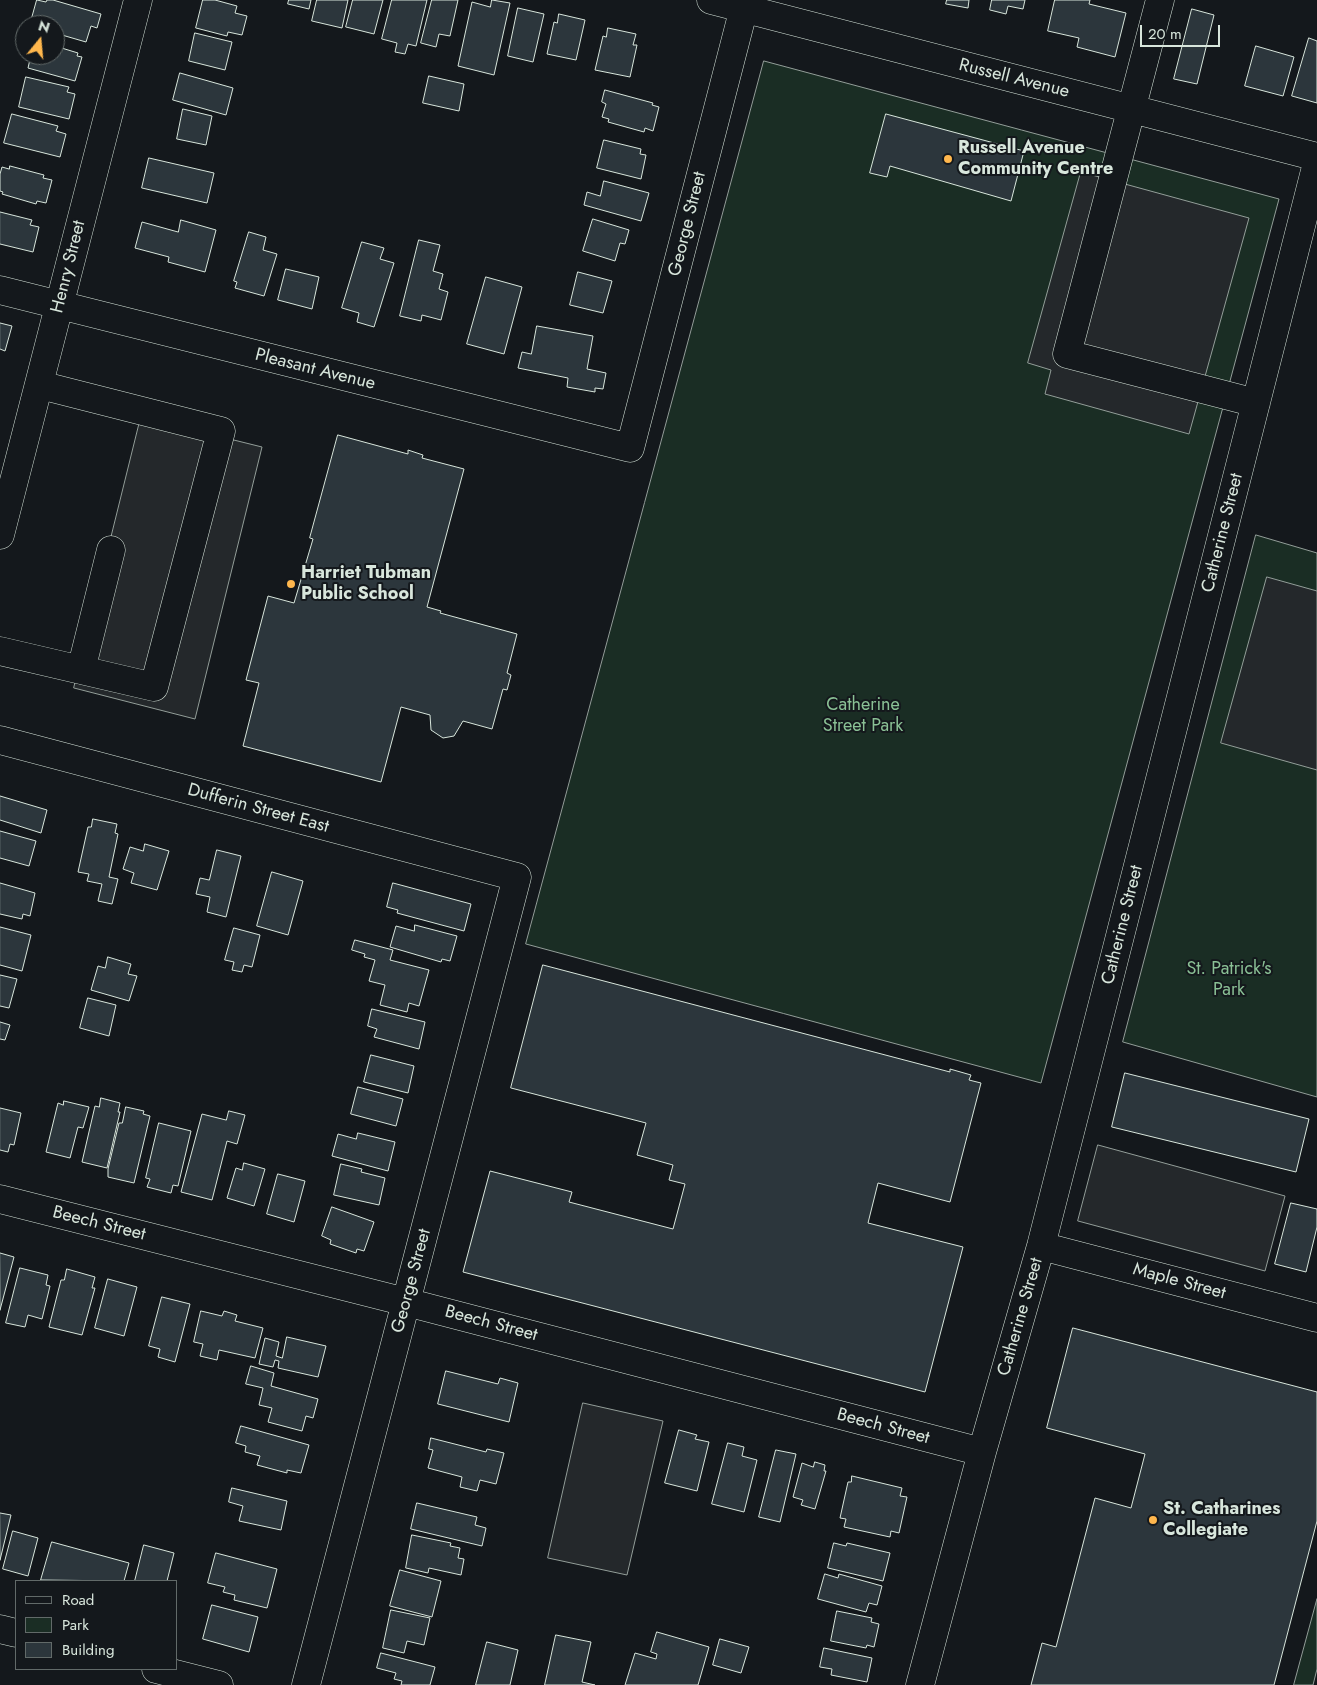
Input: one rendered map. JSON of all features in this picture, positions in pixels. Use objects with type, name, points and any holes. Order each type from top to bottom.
[{"type":"street","name":"Henry Street","points":[[0,535],[138,0]]},
{"type":"street","name":"Russell Avenue","points":[[711,0],[745,4],[1317,157]]},
{"type":"street","points":[[1160,0],[1067,354],[1256,402]]},
{"type":"street","name":"George Street","points":[[630,448],[745,4]]},
{"type":"street","name":"Catherine Street","points":[[920,1685],[982,1452],[1041,1246],[1317,163]]},
{"type":"street","name":"Pleasant Avenue","points":[[0,290],[630,448]]},
{"type":"street","points":[[0,651],[154,687],[221,430],[40,384]]},
{"type":"street","points":[[81,670],[110,550]]},
{"type":"street","name":"Dufferin Street East","points":[[0,740],[517,877]]},
{"type":"street","name":"George Street","points":[[306,1685],[517,877]]},
{"type":"street","name":"Beech Street","points":[[0,1199],[406,1302],[982,1452]]},
{"type":"street","name":"Maple Street","points":[[1041,1246],[1317,1318]]},
{"type":"street","points":[[0,1629],[15,1633]]},
{"type":"street","points":[[160,1670],[219,1685]]},
{"type":"green space","name":"Catherine Street Park","points":[[764,61],[1279,199],[1041,1083],[526,944]]},
{"type":"green space","name":"St. Patrick's Park","points":[[1256,535],[1317,553],[1317,1097],[1123,1042]]},
{"type":"green space","points":[[1317,1599],[1317,1669],[1313,1685],[1294,1685]]},
{"type":"shaded area","points":[[1081,172],[1249,218],[1189,434],[1045,394],[1051,370],[1028,363]]},
{"type":"shaded area","points":[[141,417],[262,447],[195,719],[74,688]]},
{"type":"shaded area","points":[[1267,577],[1317,591],[1317,770],[1221,743]]},
{"type":"shaded area","points":[[1098,1145],[1285,1196],[1265,1271],[1078,1221]]},
{"type":"shaded area","points":[[583,1403],[663,1421],[627,1575],[548,1558]]},
{"type":"building","points":[[37,0],[46,2],[47,0],[53,0],[101,14],[97,28],[91,26],[86,42],[65,36],[65,15],[33,15]]},
{"type":"building","points":[[203,0],[215,0],[237,6],[235,13],[247,16],[242,35],[228,32],[227,36],[196,28]]},
{"type":"building","points":[[289,0],[311,0],[309,9],[288,4]]},
{"type":"building","points":[[317,0],[348,0],[342,28],[312,21]]},
{"type":"building","points":[[353,0],[383,0],[374,34],[346,27]]},
{"type":"building","points":[[392,0],[427,0],[416,46],[408,44],[405,54],[395,52],[397,43],[382,39]]},
{"type":"building","points":[[432,0],[458,0],[450,36],[439,34],[436,47],[421,43]]},
{"type":"building","points":[[492,0],[510,3],[494,75],[458,66],[472,2],[490,7]]},
{"type":"building","points":[[947,0],[969,0],[968,8],[946,4]]},
{"type":"building","points":[[992,0],[1025,0],[1023,9],[1008,6],[1006,14],[990,10]]},
{"type":"building","points":[[1055,0],[1090,0],[1089,4],[1126,13],[1115,57],[1077,47],[1079,38],[1048,31]]},
{"type":"building","points":[[518,8],[544,14],[533,62],[508,56]]},
{"type":"building","points":[[1192,9],[1214,15],[1197,84],[1174,79]]},
{"type":"building","points":[[559,14],[585,20],[576,60],[547,54],[554,22],[557,23]]},
{"type":"building","points":[[608,28],[636,34],[633,45],[637,45],[630,77],[595,70],[603,36],[606,37]]},
{"type":"building","points":[[195,33],[232,42],[225,70],[189,61]]},
{"type":"building","points":[[1309,38],[1317,41],[1317,103],[1292,96]]},
{"type":"building","points":[[1256,46],[1294,57],[1283,96],[1245,86]]},
{"type":"building","points":[[65,49],[78,53],[77,56],[82,57],[75,81],[28,68],[29,65],[65,65]]},
{"type":"building","points":[[180,73],[233,88],[226,115],[173,100]]},
{"type":"building","points":[[429,76],[464,84],[459,111],[423,103]]},
{"type":"building","points":[[26,77],[69,87],[67,92],[75,94],[69,119],[19,107]]},
{"type":"building","points":[[605,90],[653,103],[652,105],[659,107],[653,131],[645,128],[644,132],[608,122],[609,119],[602,117],[606,104],[602,102]]},
{"type":"building","points":[[183,109],[212,116],[206,145],[177,139]]},
{"type":"building","points":[[12,114],[58,126],[56,131],[66,134],[60,157],[4,143]]},
{"type":"building","name":"Russell Avenue Community Centre","points":[[886,114],[1024,151],[1011,201],[890,166],[887,177],[870,173]]},
{"type":"building","points":[[604,140],[641,149],[640,154],[646,155],[641,179],[597,168]]},
{"type":"building","points":[[149,158],[214,173],[207,203],[142,188]]},
{"type":"building","points":[[10,166],[44,175],[43,178],[52,180],[46,203],[37,201],[36,204],[2,194],[3,192],[0,191],[0,174],[2,167],[9,169]]},
{"type":"building","points":[[604,181],[649,193],[641,221],[584,205],[587,192],[600,196]]},
{"type":"building","points":[[0,212],[32,220],[30,225],[39,227],[33,252],[0,244]]},
{"type":"building","points":[[593,219],[629,230],[625,244],[620,243],[615,261],[583,251]]},
{"type":"building","points":[[181,220],[216,230],[205,272],[168,262],[169,257],[135,248],[142,222],[178,232]]},
{"type":"building","points":[[249,232],[266,237],[263,250],[277,254],[264,296],[235,288],[237,282],[234,281]]},
{"type":"building","points":[[419,240],[440,245],[433,271],[443,274],[439,289],[448,292],[441,320],[422,315],[421,321],[400,316]]},
{"type":"building","points":[[362,242],[384,248],[380,259],[394,263],[374,327],[357,322],[359,313],[342,308]]},
{"type":"building","points":[[286,269],[319,277],[312,309],[278,300]]},
{"type":"building","points":[[578,272],[612,281],[603,313],[570,305]]},
{"type":"building","points":[[486,277],[522,287],[504,354],[467,344]]},
{"type":"building","points":[[0,323],[12,326],[5,351],[0,349]]},
{"type":"building","points":[[537,326],[593,336],[587,369],[606,373],[603,389],[595,388],[595,392],[567,387],[568,378],[518,368],[522,352],[531,354]]},
{"type":"building","points":[[338,435],[408,454],[408,450],[423,455],[422,458],[464,469],[427,607],[441,611],[440,613],[517,634],[507,673],[511,675],[507,690],[503,689],[492,729],[463,721],[454,736],[443,738],[431,730],[430,715],[401,707],[381,782],[243,746],[259,683],[246,680],[268,596],[294,603],[313,539],[310,538]]},
{"type":"building","points":[[0,796],[47,810],[41,833],[0,820]]},
{"type":"building","points":[[93,819],[117,824],[115,833],[118,834],[109,877],[118,879],[112,904],[98,901],[102,884],[87,881],[89,874],[78,872],[88,827],[91,827]]},
{"type":"building","points":[[0,831],[36,841],[29,866],[0,858]]},
{"type":"building","points":[[145,844],[169,851],[157,890],[131,883],[134,873],[123,869],[130,847],[143,851]]},
{"type":"building","points":[[217,850],[241,856],[226,917],[207,912],[210,897],[196,894],[200,878],[209,880]]},
{"type":"building","points":[[272,872],[303,881],[288,935],[257,926]]},
{"type":"building","points":[[0,883],[35,893],[30,916],[23,914],[22,919],[0,914]]},
{"type":"building","points":[[393,883],[471,904],[464,931],[397,913],[398,910],[387,907]]},
{"type":"building","points":[[415,925],[457,936],[450,961],[442,959],[441,962],[390,947],[396,926],[414,931]]},
{"type":"building","points":[[0,927],[31,935],[22,971],[0,965]]},
{"type":"building","points":[[234,928],[260,935],[252,967],[244,965],[242,972],[232,970],[234,962],[225,960]]},
{"type":"building","points":[[355,940],[393,950],[390,960],[429,970],[419,1006],[409,1003],[407,1012],[380,1005],[385,985],[369,981],[375,960],[364,957],[365,954],[352,950]]},
{"type":"building","points":[[108,957],[131,964],[128,974],[137,976],[129,1001],[91,990],[98,966],[105,968]]},
{"type":"building","points":[[543,965],[950,1072],[950,1069],[971,1075],[969,1080],[981,1083],[950,1202],[878,1183],[868,1223],[963,1247],[925,1392],[463,1272],[490,1171],[572,1192],[569,1202],[673,1229],[685,1184],[669,1180],[673,1165],[637,1155],[646,1123],[511,1088]]},
{"type":"building","points":[[0,975],[17,979],[9,1008],[0,1006]]},
{"type":"building","points":[[88,998],[116,1005],[109,1036],[80,1028]]},
{"type":"building","points":[[372,1009],[425,1022],[419,1049],[374,1037],[377,1029],[368,1026]]},
{"type":"building","points":[[0,1022],[10,1025],[5,1040],[0,1039]]},
{"type":"building","points":[[371,1055],[414,1066],[408,1093],[364,1082]]},
{"type":"building","points":[[1125,1073],[1309,1119],[1296,1172],[1112,1127]]},
{"type":"building","points":[[358,1087],[403,1099],[396,1126],[351,1114]]},
{"type":"building","points":[[101,1098],[120,1103],[118,1112],[120,1112],[107,1168],[82,1162],[95,1106],[99,1107]]},
{"type":"building","points":[[64,1101],[89,1107],[83,1128],[78,1127],[70,1158],[46,1152],[58,1103],[63,1105]]},
{"type":"building","points":[[126,1107],[144,1111],[143,1114],[150,1116],[134,1183],[108,1177],[108,1169],[119,1123],[122,1123]]},
{"type":"building","points":[[0,1108],[21,1113],[14,1145],[10,1144],[8,1152],[0,1150]]},
{"type":"building","points":[[229,1111],[245,1115],[237,1144],[227,1141],[212,1200],[181,1192],[202,1114],[226,1120]]},
{"type":"building","points":[[159,1123],[191,1131],[178,1186],[173,1185],[171,1193],[147,1187],[150,1179],[146,1178]]},
{"type":"building","points":[[358,1133],[395,1142],[388,1171],[332,1156],[338,1134],[356,1139]]},
{"type":"building","points":[[244,1163],[265,1169],[254,1206],[227,1198],[236,1168],[242,1170]]},
{"type":"building","points":[[341,1164],[362,1169],[361,1172],[385,1178],[379,1205],[334,1195]]},
{"type":"building","points":[[278,1174],[305,1181],[294,1222],[267,1214]]},
{"type":"building","points":[[1291,1203],[1317,1209],[1317,1227],[1306,1272],[1275,1264]]},
{"type":"building","points":[[332,1207],[374,1222],[364,1251],[357,1249],[356,1253],[330,1244],[331,1240],[322,1236]]},
{"type":"building","points":[[0,1253],[14,1257],[0,1310]]},
{"type":"building","points":[[20,1268],[48,1275],[46,1285],[50,1286],[42,1319],[28,1315],[25,1327],[6,1323]]},
{"type":"building","points":[[67,1269],[95,1277],[92,1288],[95,1288],[82,1335],[49,1327],[61,1280],[64,1280]]},
{"type":"building","points":[[108,1279],[137,1287],[124,1336],[95,1328]]},
{"type":"building","points":[[162,1297],[190,1304],[175,1362],[158,1357],[160,1349],[149,1346]]},
{"type":"building","points":[[201,1311],[222,1316],[224,1311],[237,1315],[235,1321],[263,1328],[255,1358],[219,1350],[217,1360],[200,1356],[203,1344],[194,1342]]},
{"type":"building","name":"St. Catharines Collegiate","points":[[1073,1328],[1317,1392],[1317,1521],[1274,1685],[1031,1685],[1042,1643],[1056,1647],[1095,1498],[1131,1508],[1145,1454],[1047,1428]]},
{"type":"building","points":[[287,1337],[326,1346],[318,1377],[278,1368],[279,1361],[275,1360],[273,1367],[259,1364],[265,1338],[279,1342],[276,1356],[282,1358]]},
{"type":"building","points":[[251,1366],[274,1373],[271,1386],[318,1399],[313,1418],[306,1416],[302,1431],[268,1422],[272,1408],[259,1405],[263,1388],[246,1384]]},
{"type":"building","points":[[446,1371],[498,1384],[500,1378],[518,1383],[509,1422],[438,1404]]},
{"type":"building","points":[[241,1426],[309,1445],[301,1473],[287,1470],[287,1473],[257,1465],[260,1456],[245,1452],[246,1446],[236,1443]]},
{"type":"building","points":[[679,1430],[697,1435],[695,1439],[709,1442],[697,1491],[665,1483]]},
{"type":"building","points":[[431,1438],[486,1452],[487,1449],[504,1453],[496,1484],[480,1480],[477,1491],[460,1487],[462,1477],[428,1468],[433,1450],[429,1449]]},
{"type":"building","points":[[728,1443],[744,1447],[742,1456],[757,1460],[744,1512],[712,1504]]},
{"type":"building","points":[[776,1450],[796,1454],[780,1522],[759,1517]]},
{"type":"building","points":[[815,1462],[825,1465],[824,1471],[826,1471],[815,1509],[801,1505],[803,1500],[793,1497],[802,1463],[813,1467]]},
{"type":"building","points":[[852,1476],[902,1488],[900,1496],[907,1497],[899,1533],[891,1531],[890,1537],[844,1527],[846,1519],[840,1518],[848,1482],[851,1482]]},
{"type":"building","points":[[232,1488],[287,1501],[281,1530],[239,1521],[243,1506],[229,1502]]},
{"type":"building","points":[[417,1503],[477,1517],[475,1525],[486,1528],[482,1546],[411,1529]]},
{"type":"building","points":[[0,1513],[11,1515],[0,1560]]},
{"type":"building","points":[[13,1531],[38,1538],[28,1576],[3,1569]]},
{"type":"building","points":[[412,1535],[451,1543],[450,1546],[460,1548],[458,1558],[464,1559],[461,1575],[429,1568],[428,1573],[406,1568]]},
{"type":"building","points":[[52,1542],[129,1563],[124,1580],[41,1580]]},
{"type":"building","points":[[834,1543],[846,1546],[847,1543],[890,1553],[883,1581],[828,1568]]},
{"type":"building","points":[[144,1545],[174,1553],[167,1580],[135,1580]]},
{"type":"building","points":[[216,1553],[277,1569],[267,1608],[234,1600],[235,1595],[223,1592],[225,1587],[208,1583]]},
{"type":"building","points":[[400,1570],[441,1581],[432,1617],[390,1606]]},
{"type":"building","points":[[825,1574],[838,1578],[839,1574],[882,1586],[877,1605],[869,1603],[866,1612],[818,1599]]},
{"type":"building","points":[[212,1605],[258,1617],[249,1652],[203,1639]]},
{"type":"building","points":[[391,1610],[430,1618],[424,1645],[407,1641],[404,1653],[383,1648]]},
{"type":"building","points":[[837,1611],[872,1618],[871,1622],[879,1624],[874,1647],[867,1645],[866,1648],[831,1641]]},
{"type":"building","points":[[657,1632],[709,1647],[698,1685],[625,1685],[635,1653],[656,1659],[657,1654],[651,1652]]},
{"type":"building","points":[[556,1635],[591,1642],[582,1682],[595,1685],[545,1685]]},
{"type":"building","points":[[720,1639],[749,1647],[741,1673],[713,1665]]},
{"type":"building","points":[[487,1642],[518,1650],[510,1685],[476,1685]]},
{"type":"building","points":[[824,1648],[872,1658],[867,1682],[831,1675],[832,1669],[820,1667]]},
{"type":"building","points":[[381,1653],[435,1667],[430,1685],[401,1685],[402,1681],[394,1679],[396,1673],[377,1668]]},
{"type":"place","name":"Russell Avenue Community Centre","points":[[948,159]]},
{"type":"place","name":"Harriet Tubman Public School","points":[[291,584]]},
{"type":"place","name":"St. Catharines Collegiate","points":[[1153,1520]]}]
